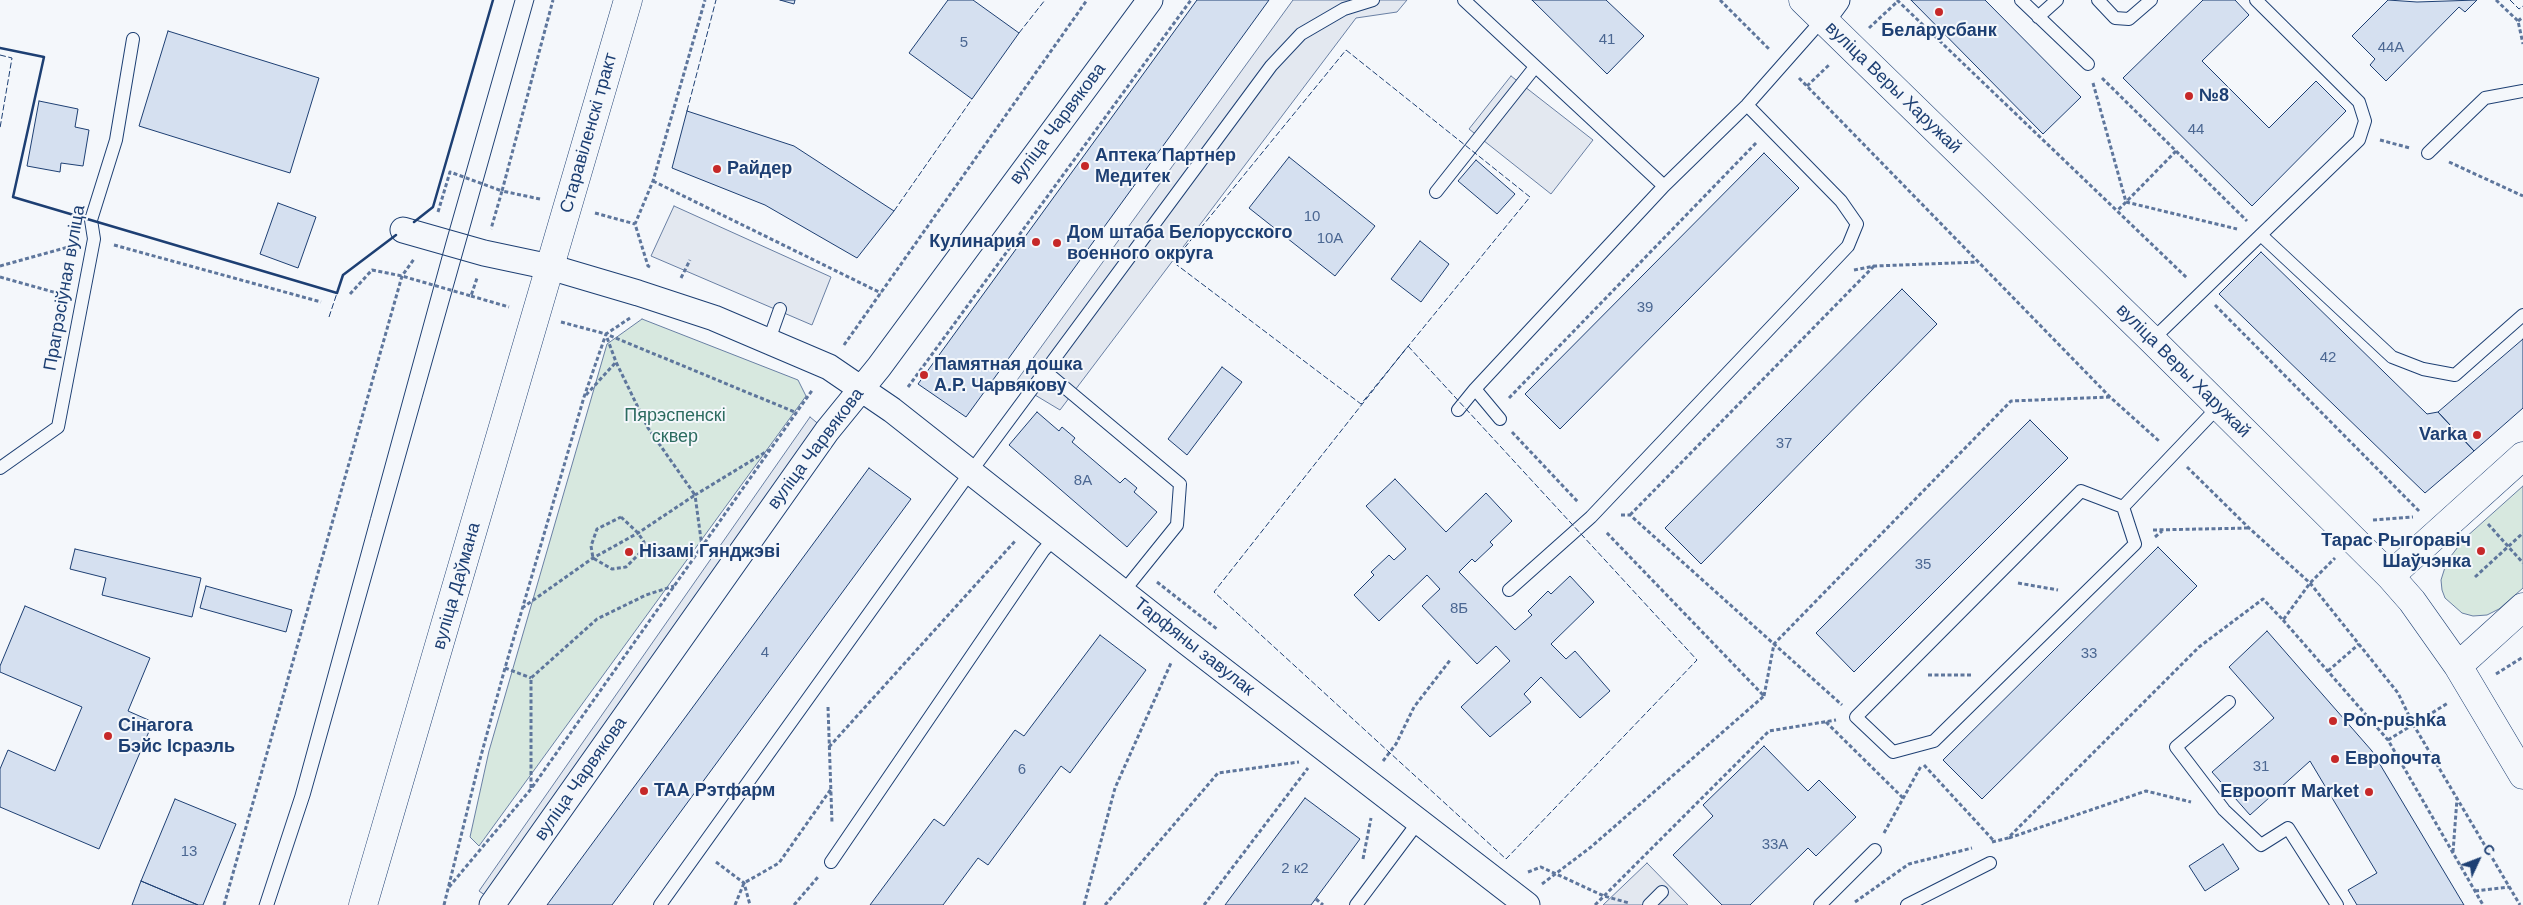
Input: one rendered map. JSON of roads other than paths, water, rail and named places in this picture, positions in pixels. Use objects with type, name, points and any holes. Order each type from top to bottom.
[{"type":"main road","name":"Старавіленскі тракт","points":[[550,267],[628,0]]},
{"type":"main road","name":"вуліца Веры Харужай","points":[[1803,0],[1830,10],[2152,340],[2390,576],[2412,601],[2458,666],[2523,774]]},
{"type":"main road","name":"вуліца Даўмана","points":[[363,905],[550,267]]},
{"type":"main road","points":[[2390,576],[2523,456]]},
{"type":"main road","points":[[2458,666],[2523,607]]},
{"type":"street","name":"вуліца Чарвякова","points":[[492,905],[827,431],[1150,0]]},
{"type":"street","name":"Тарфяны завулак","points":[[404,230],[484,253],[550,267],[714,318],[829,367],[861,388],[1419,821],[1532,896]]},
{"type":"lane","points":[[660,905],[1045,372],[1270,66],[1301,34],[1344,10],[1372,0]]},
{"type":"lane","points":[[1464,0],[1664,186]]},
{"type":"lane","points":[[2021,0],[2088,64]]},
{"type":"lane","points":[[2038,17],[2057,0]]},
{"type":"lane","points":[[2098,0],[2115,18],[2128,19],[2151,0]]},
{"type":"lane","points":[[2152,340],[2262,236],[2359,140],[2365,121],[2359,102],[2256,0]]},
{"type":"lane","points":[[1458,410],[1475,389],[1664,186],[1747,105],[1830,10]]},
{"type":"lane","name":"Прагрэсіўная вуліца","points":[[0,468],[58,427],[94,239],[92,220],[116,140],[133,39]]},
{"type":"lane","points":[[1436,192],[1535,66]]},
{"type":"lane","points":[[2428,153],[2485,98],[2523,91]]},
{"type":"lane","points":[[1510,590],[1591,517],[1848,246],[1856,224],[1841,201],[1747,105]]},
{"type":"lane","points":[[2262,236],[2392,357],[2423,369],[2455,375],[2523,315]]},
{"type":"lane","points":[[768,340],[780,309]]},
{"type":"lane","points":[[1045,372],[1180,484],[1177,525],[1124,592]]},
{"type":"lane","points":[[1475,389],[1500,419]]},
{"type":"lane","points":[[2123,507],[2219,406]]},
{"type":"lane","points":[[2081,491],[2123,507],[2135,544],[1934,741],[1893,752],[1856,717],[2081,491]]},
{"type":"lane","points":[[832,862],[1043,551],[1054,539]]},
{"type":"lane","points":[[2229,702],[2176,747],[2224,810],[2261,845],[2288,828],[2337,905]]},
{"type":"lane","points":[[1356,905],[1419,821]]},
{"type":"lane","points":[[1820,905],[1875,850]]},
{"type":"lane","points":[[1907,905],[1990,863]]},
{"type":"lane","points":[[1649,905],[1662,892]]},
{"type":"tram line","points":[[259,905],[295,795],[446,242],[515,0]]},
{"type":"tram line","points":[[274,905],[310,796],[534,0]]},
{"type":"place","name":"Беларусбанк","points":[[1939,12]]},
{"type":"place","name":"№8","points":[[2189,96]]},
{"type":"place","name":"Аптека Партнер Медитек","points":[[1085,166]]},
{"type":"place","name":"Райдер","points":[[717,169]]},
{"type":"place","name":"Кулинария","points":[[1036,242]]},
{"type":"place","name":"Дом штаба Белорусского военного округа","points":[[1057,243]]},
{"type":"place","name":"Памятная дошка А.Р. Чарвякову","points":[[924,375]]},
{"type":"place","name":"Varka","points":[[2477,435]]},
{"type":"place","name":"Тарас Рыгоравіч Шаўчэнка","points":[[2481,551]]},
{"type":"place","name":"Нізамі Гянджэві","points":[[629,552]]},
{"type":"place","name":"Pon-pushka","points":[[2333,721]]},
{"type":"place","name":"Сінагога Бэйс Ісраэль","points":[[108,736]]},
{"type":"place","name":"Европочта","points":[[2335,759]]},
{"type":"place","name":"ТАА Рэтфарм","points":[[644,791]]},
{"type":"place","name":"Евроопт Market","points":[[2369,792]]},
{"type":"park label","name":"Пярэспенскі сквер","points":[[675,426]]}]
